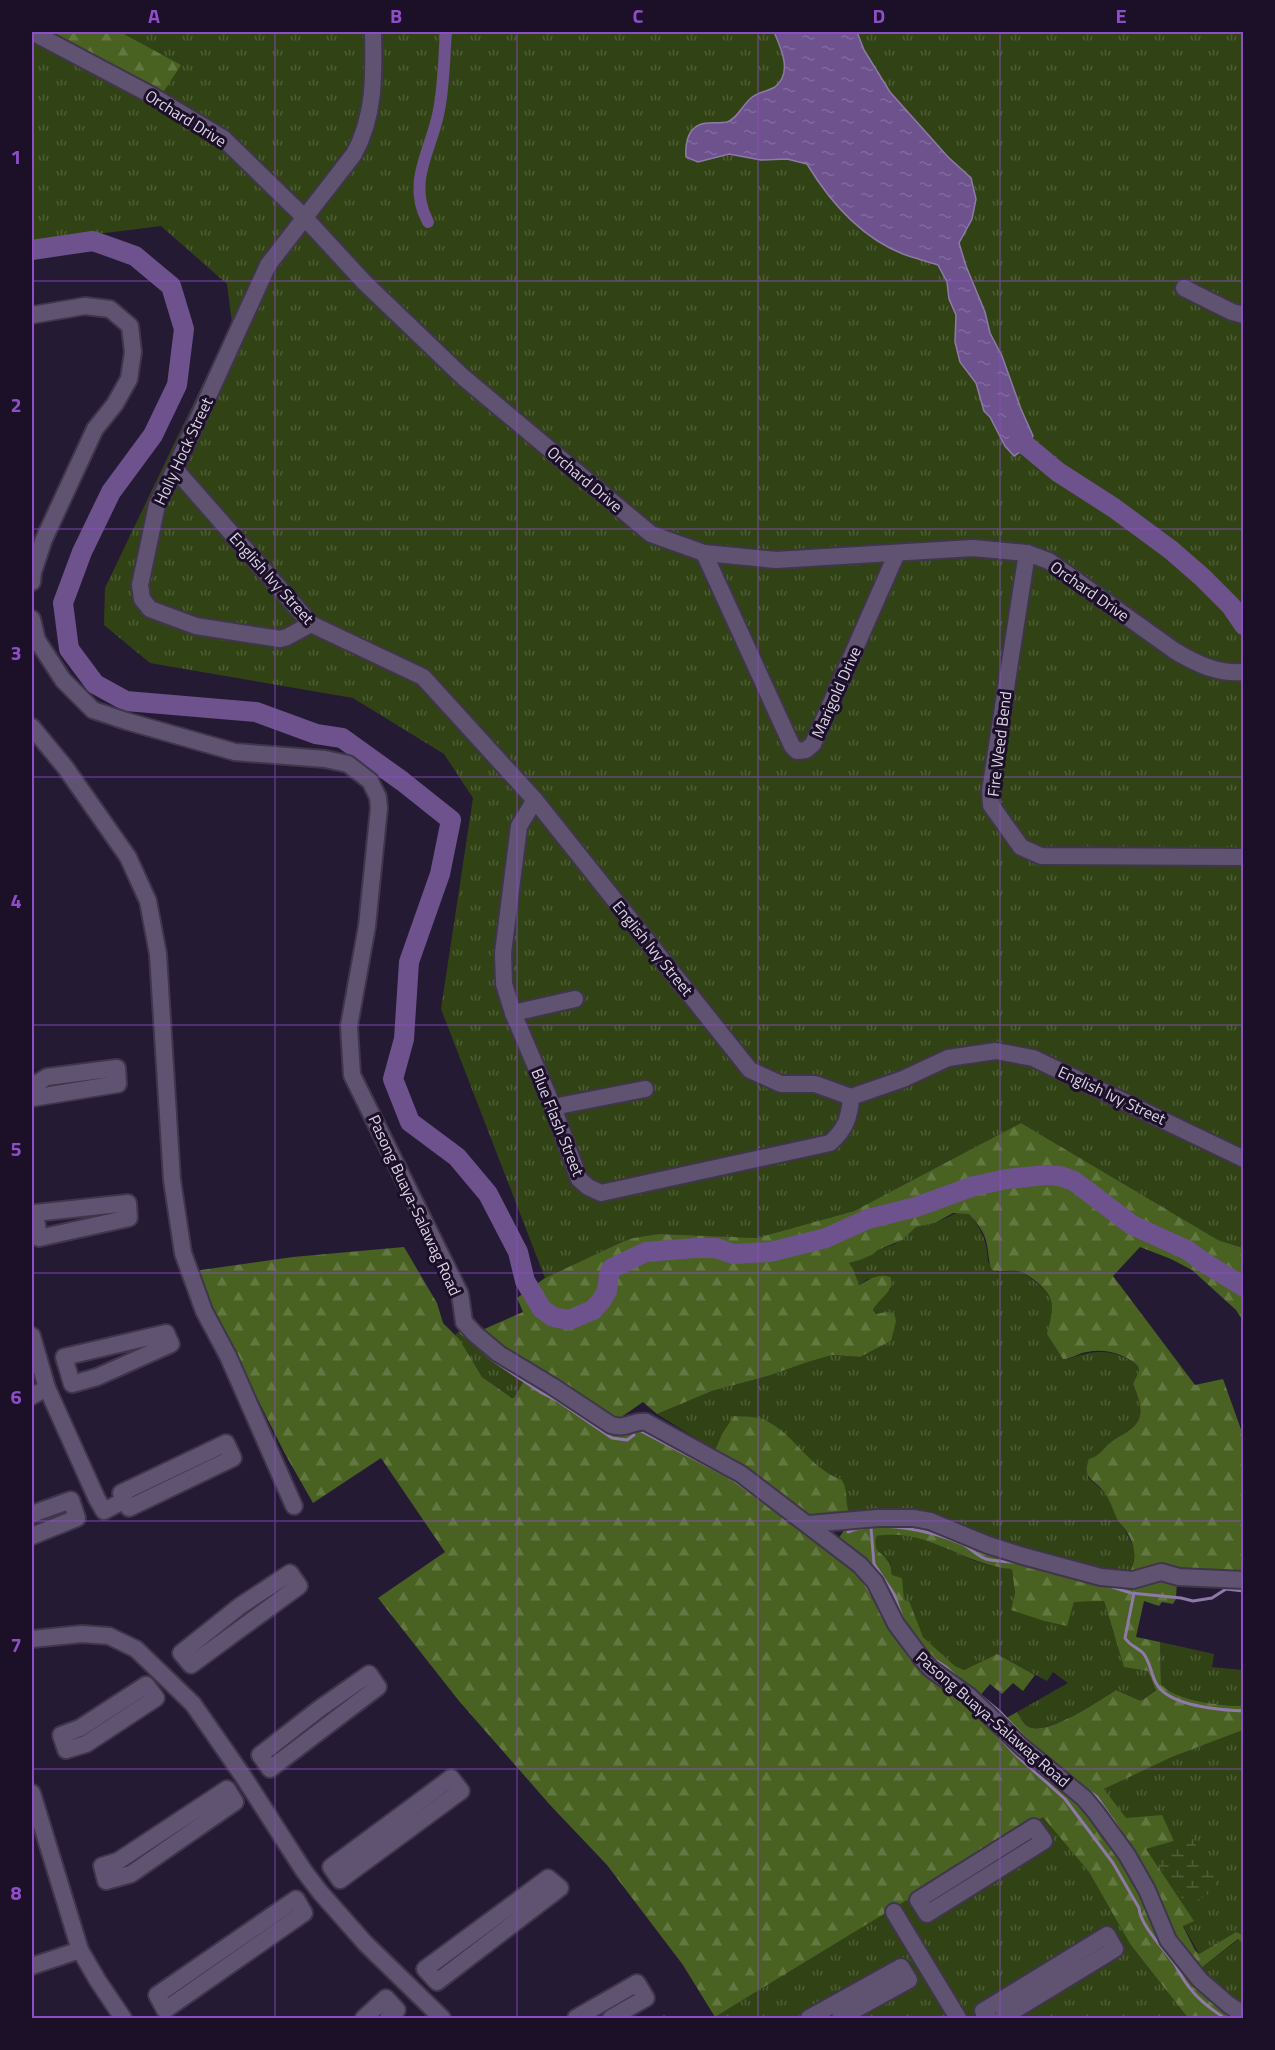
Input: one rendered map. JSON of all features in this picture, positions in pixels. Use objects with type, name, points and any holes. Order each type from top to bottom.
[{"type":"street","name":"Orchard Drive","points":[[32,32],[151,95],[223,138],[305,218],[364,282],[463,377],[651,534],[704,553],[776,560],[973,548],[1027,553],[1049,561],[1196,664],[1220,672],[1243,672]]},
{"type":"street","name":"Holly Hock Street","points":[[310,624],[280,639],[196,626],[150,609],[142,599],[140,585],[157,505],[176,469],[268,266],[354,154],[362,140],[374,86],[373,32]]},
{"type":"street","points":[[1184,288],[1232,312],[1244,315]]},
{"type":"street","points":[[32,315],[85,306],[110,309],[129,326],[133,352],[129,379],[115,404],[95,429],[44,539],[32,582]]},
{"type":"street","name":"English Ivy Street","points":[[176,469],[310,624],[423,677],[535,800],[750,1070],[781,1084],[815,1084],[852,1097],[903,1079],[948,1058],[996,1051],[1033,1058],[1244,1159]]},
{"type":"street","name":"Marigold Drive","points":[[704,553],[792,746],[797,751],[806,750],[813,744],[897,553]]},
{"type":"street","name":"Fire Weed Bend","points":[[1027,553],[990,791],[991,805],[1000,820],[1022,847],[1041,856],[1244,857]]},
{"type":"street","name":"Pasong Buaya-Salawag Road","points":[[32,619],[38,640],[63,680],[93,710],[235,752],[325,759],[348,764],[370,781],[378,797],[379,808],[367,926],[350,1026],[352,1075],[460,1294],[464,1322],[499,1354],[611,1425],[622,1428],[640,1421],[646,1422],[733,1469],[847,1553],[880,1589],[904,1636],[931,1669],[969,1696],[1028,1753],[1084,1798],[1117,1838],[1147,1890],[1172,1946],[1200,1980],[1228,2005],[1244,2015]]},
{"type":"street","points":[[32,726],[128,857],[148,901],[158,954],[172,1180],[183,1253],[204,1311],[228,1356],[294,1506]]},
{"type":"street","name":"Blue Flash Street","points":[[535,800],[519,826],[503,953],[504,984],[579,1179],[588,1187],[601,1192],[830,1143],[842,1134],[852,1097]]},
{"type":"street","points":[[513,1012],[575,999]]},
{"type":"street","points":[[32,1086],[47,1077],[117,1068],[118,1084],[32,1098]]},
{"type":"street","points":[[553,1107],[645,1089]]},
{"type":"street","points":[[128,1203],[129,1218],[39,1238],[35,1228],[35,1213],[128,1203]]},
{"type":"street","points":[[166,1333],[171,1344],[96,1377],[72,1384],[68,1371],[64,1357],[166,1333]]},
{"type":"street","points":[[32,1336],[45,1382],[97,1499],[104,1511],[125,1500]]},
{"type":"street","points":[[32,1396],[45,1382],[68,1371]]},
{"type":"street","points":[[226,1443],[233,1458],[129,1508],[125,1500],[122,1493],[226,1443]]},
{"type":"street","points":[[74,1509],[97,1499]]},
{"type":"street","points":[[32,1514],[71,1500],[77,1518],[32,1536]]},
{"type":"street","points":[[809,1524],[878,1518],[913,1518],[930,1521],[988,1545],[1023,1556],[1101,1577],[1133,1580],[1161,1572],[1179,1577],[1244,1580]]},
{"type":"street","points":[[290,1573],[299,1586],[191,1665],[186,1659],[181,1653],[240,1606],[290,1573]]},
{"type":"street","points":[[32,1639],[82,1634],[109,1636],[136,1649],[194,1704],[318,1890],[365,1943],[442,2019]]},
{"type":"street","points":[[151,1692],[186,1659]]},
{"type":"street","points":[[369,1674],[378,1687],[270,1768],[265,1762],[260,1755],[369,1674]]},
{"type":"street","points":[[146,1685],[151,1692],[156,1698],[86,1744],[66,1750],[61,1735],[80,1728],[146,1685]]},
{"type":"street","points":[[230,1795],[265,1762]]},
{"type":"street","points":[[451,1778],[461,1791],[340,1880],[336,1875],[331,1868],[451,1778]]},
{"type":"street","points":[[227,1789],[230,1795],[235,1802],[131,1874],[106,1881],[102,1866],[118,1861],[227,1789]]},
{"type":"street","points":[[32,1793],[80,1950],[123,2019]]},
{"type":"street","points":[[1034,1827],[1044,1841],[927,1914],[922,1907],[918,1900],[1034,1827]]},
{"type":"street","points":[[300,1906],[336,1875]]},
{"type":"street","points":[[548,1878],[560,1888],[437,1982],[431,1975],[425,1969],[548,1878]]},
{"type":"street","points":[[296,1899],[300,1906],[304,1913],[165,2010],[157,1995],[296,1899]]},
{"type":"street","points":[[922,1907],[897,1917],[958,2019]]},
{"type":"street","points":[[987,2018],[983,2011],[1107,1935],[1115,1949],[1002,2019]]},
{"type":"street","points":[[32,1966],[80,1950]]},
{"type":"street","points":[[905,1974],[925,1962]]},
{"type":"street","points":[[809,2019],[901,1967],[909,1980],[840,2019]]},
{"type":"street","points":[[364,2019],[386,1998],[390,2012],[431,1975]]},
{"type":"street","points":[[576,2019],[636,1983],[646,1998],[611,2019]]},
{"type":"green space","points":[[32,32],[1243,32],[1243,1248],[1218,1240],[1021,1123],[854,1211],[757,1238],[659,1234],[624,1241],[545,1278],[441,1009],[473,798],[444,754],[353,698],[150,663],[104,625],[105,588],[232,323],[227,284],[161,226],[32,242]]},
{"type":"green space","points":[[40,32],[120,32],[181,65],[162,94]]},
{"type":"green space","points":[[1021,1123],[1218,1240],[1243,1248],[1243,1321],[1236,1310],[1192,1270],[1140,1247],[1113,1276],[1195,1385],[1223,1379],[1243,1435],[1243,1577],[1127,1577],[1134,1559],[1132,1541],[1117,1519],[1105,1493],[1090,1479],[1087,1466],[1089,1459],[1131,1429],[1139,1419],[1140,1408],[1133,1384],[1139,1371],[1138,1366],[1121,1355],[1101,1351],[1063,1359],[1047,1334],[1052,1309],[1050,1297],[1041,1286],[1023,1272],[992,1270],[984,1236],[978,1224],[969,1214],[953,1213],[935,1223],[916,1227],[902,1240],[872,1255],[849,1263],[859,1285],[877,1276],[890,1277],[892,1282],[889,1290],[873,1310],[876,1314],[894,1313],[896,1321],[891,1341],[860,1357],[832,1355],[712,1391],[657,1414],[643,1402],[617,1420],[507,1349],[482,1330],[523,1312],[517,1298],[545,1278],[624,1241],[659,1234],[757,1238],[854,1211]]},
{"type":"green space","points":[[959,1212],[969,1214],[977,1225],[985,1242],[988,1262],[997,1272],[1021,1272],[1046,1292],[1052,1304],[1048,1334],[1068,1359],[1087,1353],[1104,1352],[1121,1356],[1138,1366],[1139,1371],[1133,1384],[1140,1408],[1139,1419],[1131,1429],[1113,1440],[1089,1460],[1088,1478],[1107,1494],[1118,1521],[1135,1550],[1132,1569],[1127,1577],[851,1516],[846,1507],[841,1479],[822,1470],[773,1425],[722,1434],[715,1450],[657,1414],[712,1391],[832,1355],[860,1357],[891,1341],[886,1312],[876,1314],[873,1310],[877,1302],[891,1288],[868,1279],[859,1285],[849,1263],[895,1244],[916,1227],[935,1223]]},
{"type":"green space","points":[[404,1247],[437,1303],[443,1323],[459,1339],[482,1377],[514,1398],[526,1377],[615,1435],[629,1435],[640,1426],[733,1475],[858,1568],[953,1689],[1102,1825],[1158,1927],[1241,2018],[1188,2018],[1130,1944],[1089,1872],[1043,1817],[715,2017],[683,1965],[607,1865],[551,1806],[459,1701],[378,1598],[445,1552],[381,1458],[313,1503],[284,1452],[194,1271],[293,1257]]},
{"type":"green space","points":[[462,1329],[526,1377],[514,1399],[482,1377],[455,1335]]},
{"type":"green space","points":[[734,1416],[759,1418],[773,1425],[819,1467],[841,1479],[851,1516],[813,1519],[766,1482],[715,1450]]},
{"type":"green space","points":[[848,1524],[927,1525],[1021,1558],[1177,1580],[1176,1599],[1173,1604],[1162,1602],[1159,1606],[1144,1601],[1136,1637],[1160,1642],[1161,1685],[1188,1699],[1211,1704],[1243,1706],[1243,1730],[1172,1757],[1104,1789],[1126,1818],[1162,1815],[1174,1841],[1146,1849],[1194,1921],[1183,1926],[1195,1950],[1199,1954],[1236,1932],[1243,1935],[1243,1943],[1238,1939],[1196,1972],[1183,1956],[1130,1854],[1003,1720],[1017,1712],[1029,1727],[1038,1728],[1074,1716],[1116,1690],[1141,1701],[1156,1690],[1148,1671],[1124,1667],[1104,1601],[1074,1602],[1067,1626],[1044,1621],[1011,1610],[1015,1593],[1012,1569],[977,1561],[929,1541],[894,1535],[876,1536],[877,1549],[889,1562],[892,1575],[902,1578],[904,1600],[909,1601],[923,1637],[955,1666],[964,1670],[997,1654],[1035,1675],[1023,1691],[1013,1683],[1002,1694],[990,1684],[978,1698],[924,1655],[899,1612],[891,1591],[876,1572],[837,1541]]},
{"type":"green space","points":[[892,1533],[926,1541],[982,1563],[1012,1569],[1015,1593],[1012,1610],[1044,1621],[1067,1625],[1074,1602],[1104,1601],[1114,1635],[1148,1671],[1156,1689],[1141,1701],[1116,1690],[1060,1722],[1037,1728],[1029,1727],[1017,1712],[1068,1683],[1053,1672],[1047,1681],[997,1654],[964,1670],[955,1666],[923,1637],[892,1575],[890,1562],[875,1546],[876,1536]]},
{"type":"green space","points":[[1160,1642],[1214,1654],[1212,1667],[1243,1670],[1243,1706],[1211,1704],[1188,1699],[1161,1685]]},
{"type":"green space","points":[[1243,1730],[1243,1935],[1236,1932],[1199,1954],[1183,1925],[1193,1921],[1146,1849],[1174,1841],[1168,1829],[1137,1819],[1126,1819],[1104,1789],[1172,1757]]},
{"type":"green space","points":[[1043,1816],[1089,1872],[1130,1944],[1188,2018],[715,2017]]},
{"type":"green space","points":[[1192,1836],[1200,1859],[1213,1873],[1215,1885],[1202,1898],[1185,1903],[1155,1858],[1154,1851]]},
{"type":"green space","points":[[1239,1939],[1243,1943],[1243,2013],[1196,1972]]},
{"type":"water","points":[[774,32],[857,32],[864,50],[890,92],[948,157],[971,178],[976,199],[972,219],[959,243],[985,312],[990,333],[1002,356],[1033,436],[1025,449],[1014,456],[1005,446],[990,417],[984,411],[976,383],[960,362],[955,342],[956,315],[949,299],[947,282],[938,265],[887,247],[860,228],[836,205],[807,164],[787,159],[761,160],[729,154],[698,162],[686,157],[688,139],[695,127],[705,123],[724,123],[731,120],[752,97],[775,87],[780,81],[783,75],[784,60]]},
{"type":"waterway","points":[[428,222],[419,193],[420,179],[439,110],[446,32]]},
{"type":"waterway","points":[[32,250],[93,241],[135,256],[171,286],[184,329],[177,385],[153,435],[111,492],[82,552],[63,603],[69,649],[95,684],[126,701],[256,712],[316,734],[342,738],[451,820],[440,874],[409,962],[404,1039],[393,1079],[410,1122],[457,1157],[488,1194],[518,1252],[525,1281],[542,1309],[553,1317],[569,1320],[593,1310],[607,1291],[612,1268],[646,1252],[695,1248],[716,1248],[733,1254],[770,1252],[826,1238],[868,1219],[916,1207],[974,1186],[1007,1179],[1046,1175],[1060,1176],[1074,1181],[1132,1225],[1187,1250],[1244,1287]]},
{"type":"waterway","points":[[1014,423],[1022,442],[1058,472],[1114,508],[1171,550],[1231,606],[1244,625]]},
{"type":"waterway","points":[[461,1332],[494,1361],[612,1438],[627,1440],[634,1435]]},
{"type":"waterway","points":[[641,1431],[731,1478],[783,1516]]},
{"type":"waterway","points":[[848,1532],[875,1527],[906,1528],[950,1539],[986,1559],[1019,1563]]},
{"type":"waterway","points":[[871,1528],[874,1564],[894,1594],[904,1623]]},
{"type":"waterway","points":[[1034,1567],[1051,1572]]},
{"type":"waterway","points":[[863,1580],[872,1595]]},
{"type":"waterway","points":[[1106,1585],[1131,1593],[1193,1601],[1212,1598],[1226,1589],[1244,1591]]},
{"type":"waterway","points":[[1134,1593],[1125,1638],[1145,1656],[1156,1683],[1162,1691],[1183,1702],[1244,1711]]},
{"type":"waterway","points":[[879,1609],[886,1622]]},
{"type":"waterway","points":[[898,1640],[911,1659]]},
{"type":"waterway","points":[[930,1657],[946,1667],[962,1682]]},
{"type":"waterway","points":[[982,1697],[1031,1744]]},
{"type":"waterway","points":[[990,1727],[1015,1754],[1065,1799],[1113,1863],[1139,1908],[1143,1922],[1187,1984],[1201,2000],[1224,2018]]},
{"type":"waterway","points":[[1075,1781],[1097,1797],[1120,1831]]}]
